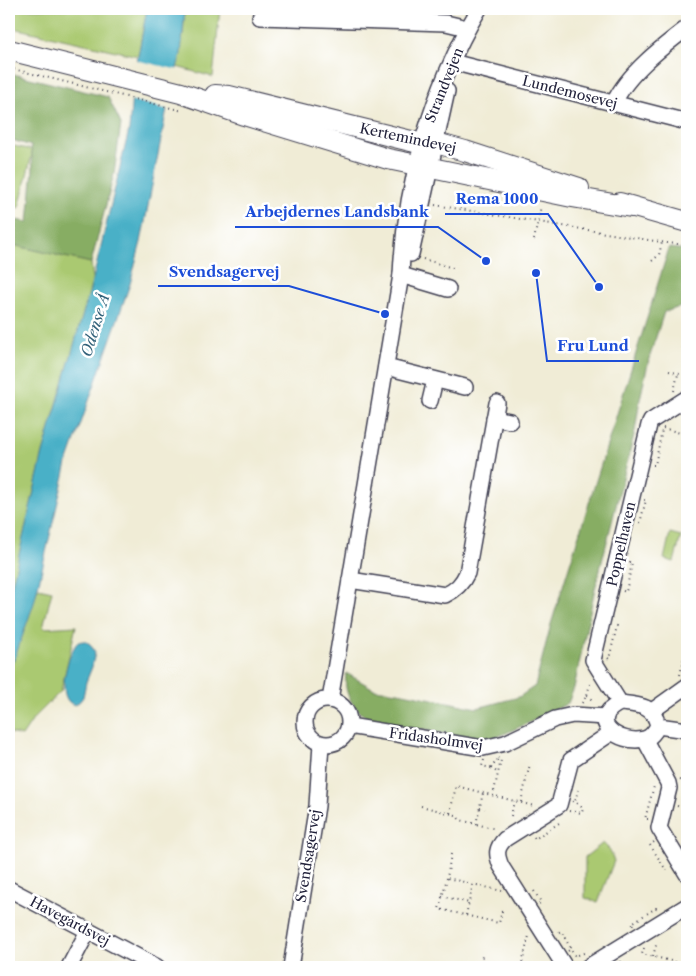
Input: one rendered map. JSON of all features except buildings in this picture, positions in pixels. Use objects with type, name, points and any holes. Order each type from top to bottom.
[{"type":"main road","name":"Kertemindevej","points":[[9,50],[112,85],[178,101],[310,128],[426,155],[548,177],[632,207],[687,222]]},
{"type":"main road","name":"Kertemindevej","points":[[178,101],[229,96],[572,198],[632,207]]},
{"type":"street","name":"Strandvejen","points":[[452,62],[467,28],[479,9]]},
{"type":"street","points":[[260,17],[407,15],[467,28]]},
{"type":"street","points":[[614,103],[624,84],[671,40],[687,28]]},
{"type":"street","points":[[401,275],[410,260],[422,202],[426,155],[452,62]]},
{"type":"street","name":"Lundemosevej","points":[[452,62],[687,122]]},
{"type":"street","points":[[330,700],[401,275],[412,179],[426,155]]},
{"type":"street","points":[[401,275],[448,289]]},
{"type":"street","points":[[386,367],[465,387]]},
{"type":"street","points":[[430,401],[434,380]]},
{"type":"street","points":[[649,425],[651,421],[687,398]]},
{"type":"street","points":[[350,580],[445,595],[462,582],[467,573],[497,403]]},
{"type":"street","points":[[494,418],[510,421]]},
{"type":"street","name":"Poppelhaven","points":[[595,663],[593,660],[649,425]]},
{"type":"street","points":[[595,663],[620,703]]},
{"type":"street","points":[[652,710],[687,686]]},
{"type":"street","points":[[321,700],[330,700],[341,704],[347,713],[349,726],[341,740],[331,744],[321,744],[308,735],[304,720],[313,704],[321,700]]},
{"type":"street","points":[[620,703],[637,705],[652,710],[656,716],[658,726],[653,734],[645,740],[628,739],[611,733],[606,726],[606,717],[612,706],[620,703]]},
{"type":"street","name":"Fridasholmvej","points":[[349,726],[483,748],[505,743],[555,719],[579,715],[606,717]]},
{"type":"street","points":[[658,726],[687,730]]},
{"type":"street","points":[[562,962],[501,866],[496,855],[499,846],[514,833],[559,805],[571,760],[611,733]]},
{"type":"street","points":[[645,740],[668,783],[659,828],[687,874]]},
{"type":"street","name":"Svendsagervej","points":[[291,967],[317,806],[321,744]]},
{"type":"street","name":"Havegårdsvej","points":[[9,889],[157,967]]},
{"type":"street","points":[[590,966],[687,906]]},
{"type":"street","points":[[70,967],[88,931]]},
{"type":"path","points":[[9,68],[112,85],[178,101]]},
{"type":"path","points":[[422,202],[687,245]]},
{"type":"path","points":[[534,240],[542,204]]},
{"type":"path","points":[[652,261],[659,255],[662,242]]},
{"type":"path","points":[[411,255],[453,268]]},
{"type":"path","points":[[682,347],[687,348]]},
{"type":"path","points":[[669,371],[687,376]]},
{"type":"path","points":[[649,425],[687,435]]},
{"type":"path","points":[[687,644],[680,675],[687,677]]},
{"type":"path","points":[[579,715],[582,700],[587,695],[595,663]]},
{"type":"path","points":[[587,695],[592,700]]},
{"type":"path","points":[[482,766],[491,767],[500,759],[493,796]]},
{"type":"path","points":[[484,760],[498,773]]},
{"type":"path","points":[[521,802],[530,764]]},
{"type":"path","points":[[450,813],[456,786],[551,810]]},
{"type":"path","points":[[476,824],[483,793]]},
{"type":"path","points":[[511,816],[514,801]]},
{"type":"path","points":[[571,812],[582,813],[583,808],[575,802]]},
{"type":"path","points":[[421,806],[456,815],[460,820],[514,833]]},
{"type":"path","points":[[480,808],[485,809]]},
{"type":"path","points":[[451,854],[439,909],[499,923],[503,907]]},
{"type":"path","points":[[446,878],[519,895]]},
{"type":"path","points":[[466,915],[473,884]]},
{"type":"path","points":[[442,896],[469,903]]},
{"type":"path","points":[[470,899],[476,900]]},
{"type":"path","points":[[521,967],[533,917]]},
{"type":"path","points":[[654,956],[657,942]]},
{"type":"path","points":[[645,945],[642,954],[684,966],[687,950],[683,948]]},
{"type":"path","points":[[562,962],[571,949],[576,956],[584,953],[590,966]]},
{"type":"path","points":[[479,967],[483,953]]},
{"type":"green space","points":[[9,9],[147,9],[138,56],[9,27]]},
{"type":"green space","points":[[185,9],[220,9],[213,77],[177,67],[183,35]]},
{"type":"green space","points":[[9,73],[108,97],[121,124],[114,174],[91,263],[9,244],[9,219],[28,222],[33,169],[31,146],[9,139]]},
{"type":"green space","points":[[9,145],[33,150],[19,208],[9,205]]},
{"type":"green space","points":[[9,244],[91,263],[93,279],[43,453],[9,597]]},
{"type":"green space","points":[[669,248],[687,250],[687,305],[664,312],[649,359],[635,431],[594,593],[574,688],[568,703],[497,737],[480,740],[372,721],[359,712],[351,701],[346,688],[346,673],[374,689],[477,708],[519,697],[535,686],[551,624]]},
{"type":"green space","points":[[670,533],[681,536],[674,562],[664,559]]},
{"type":"green space","points":[[38,588],[52,591],[43,628],[76,626],[61,691],[34,718],[22,736],[9,733],[9,667],[14,660]]},
{"type":"green space","points":[[603,843],[610,850],[614,861],[598,902],[585,898],[585,857]]},
{"type":"water","name":"Odense Å","points":[[147,9],[185,9],[181,54],[170,93],[141,242],[130,284],[67,463],[34,603],[14,660],[9,667],[9,597],[43,453],[93,279],[129,130],[133,83]]},
{"type":"water","points":[[85,641],[90,644],[95,652],[83,697],[75,705],[69,702],[65,696],[64,678],[75,646],[79,642]]},
{"type":"pier","points":[[135,60],[179,70],[170,110],[130,100]]},
{"type":"place","name":"Arbejdernes Landsbank","points":[[486,261]]},
{"type":"place","name":"Fru Lund","points":[[536,273]]},
{"type":"place","name":"Rema 1000","points":[[599,287]]},
{"type":"place","name":"Svendsagervej","points":[[385,314]]}]
